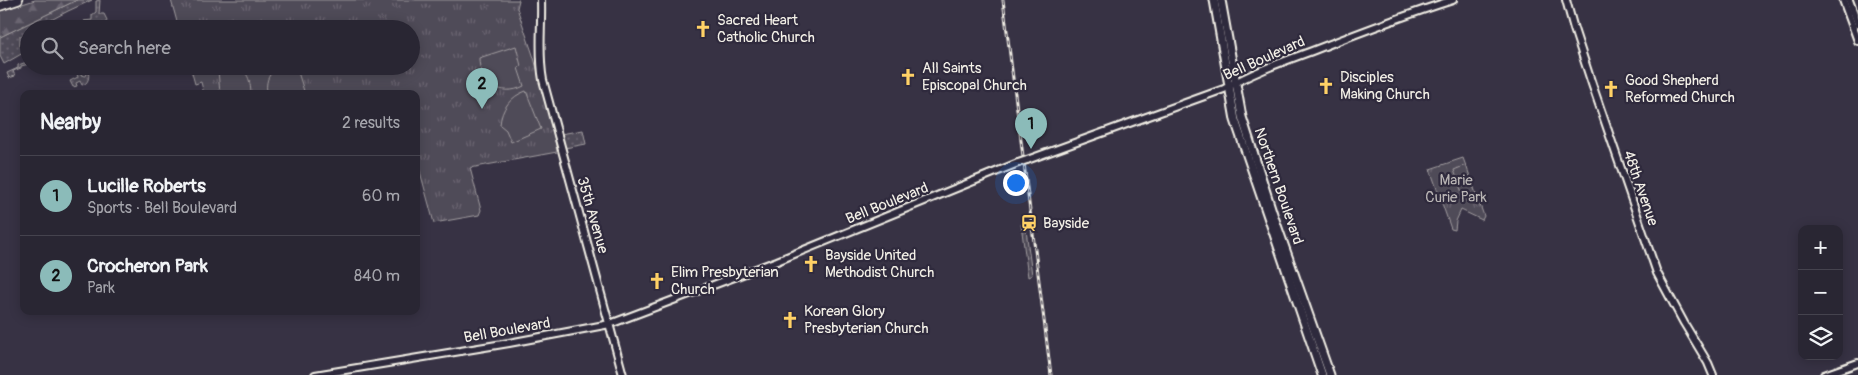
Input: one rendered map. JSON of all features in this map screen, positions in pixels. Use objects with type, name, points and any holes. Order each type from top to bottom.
[{"type":"highway","points":[[0,6],[18,0]]},
{"type":"main road","name":"Northern Boulevard","points":[[1214,0],[1231,85],[1330,375]]},
{"type":"main road","name":"Northern Boulevard","points":[[1221,0],[1235,120],[1322,375]]},
{"type":"street","name":"35th Avenue","points":[[541,0],[540,62],[563,155],[623,375]]},
{"type":"street","name":"Bell Boulevard","points":[[315,375],[610,324],[787,257],[1027,160],[1147,118],[1321,47],[1453,0]]},
{"type":"street","name":"48th Avenue","points":[[1566,0],[1592,84],[1662,284],[1708,363],[1713,375]]},
{"type":"street","points":[[1843,0],[1858,41]]},
{"type":"street","points":[[1849,0],[1858,24]]},
{"type":"street","points":[[1824,375],[1858,363]]},
{"type":"green space","points":[[35,0],[77,0],[35,20],[20,20],[20,27],[0,37],[0,11]]},
{"type":"green space","points":[[77,0],[92,0],[51,20],[35,20]]},
{"type":"green space","points":[[100,0],[99,14],[104,14],[107,20],[92,20],[92,15],[96,12],[96,1]]},
{"type":"green space","points":[[171,0],[519,0],[517,8],[534,58],[552,125],[557,152],[470,168],[481,210],[479,215],[434,223],[420,172],[420,90],[203,90],[201,82],[195,84],[192,75],[420,75],[420,20],[177,20]]},
{"type":"green space","points":[[20,27],[20,55],[4,64],[0,56],[0,37]]},
{"type":"green space","points":[[516,46],[521,66],[518,68],[524,86],[507,90],[493,86],[483,75],[479,58]]},
{"type":"green space","points":[[20,64],[20,68],[13,71],[15,76],[9,78],[7,73],[18,68]]},
{"type":"green space","points":[[77,75],[89,75],[89,78],[84,84],[82,85],[80,81],[76,83],[77,86],[73,87],[70,81],[78,77]]},
{"type":"green space","points":[[218,75],[248,76],[250,90],[220,90]]},
{"type":"green space","points":[[270,75],[299,75],[304,90],[267,90]]},
{"type":"green space","points":[[526,91],[541,129],[511,142],[506,130],[500,125],[502,114],[511,100]]},
{"type":"green space","points":[[583,130],[586,144],[565,148],[561,134]]},
{"type":"green space","name":"Marie Curie Park","points":[[1463,158],[1484,216],[1482,220],[1461,210],[1456,221],[1455,230],[1451,229],[1430,169]]},
{"type":"green space","points":[[1466,165],[1477,197],[1465,201],[1454,170]]},
{"type":"green space","points":[[1021,224],[1024,224],[1026,230],[1032,275],[1028,277]]},
{"type":"railway","points":[[1003,0],[1051,375]]},
{"type":"place","name":"Sacred Heart Catholic Church","points":[[703,29]]},
{"type":"place","name":"All Saints Episcopal Church","points":[[908,77]]},
{"type":"place","name":"Disciples Making Church","points":[[1326,86]]},
{"type":"place","name":"Good Shepherd Reformed Church","points":[[1611,89]]},
{"type":"place","name":"Crocheron Park","points":[[482,109]]},
{"type":"place","name":"Lucille Roberts","points":[[1031,149]]},
{"type":"place","name":"Bayside","points":[[1029,223]]},
{"type":"place","name":"Bayside United Methodist Church","points":[[811,264]]},
{"type":"place","name":"Elim Presbyterian Church","points":[[657,281]]},
{"type":"place","name":"Korean Glory Presbyterian Church","points":[[790,320]]}]
